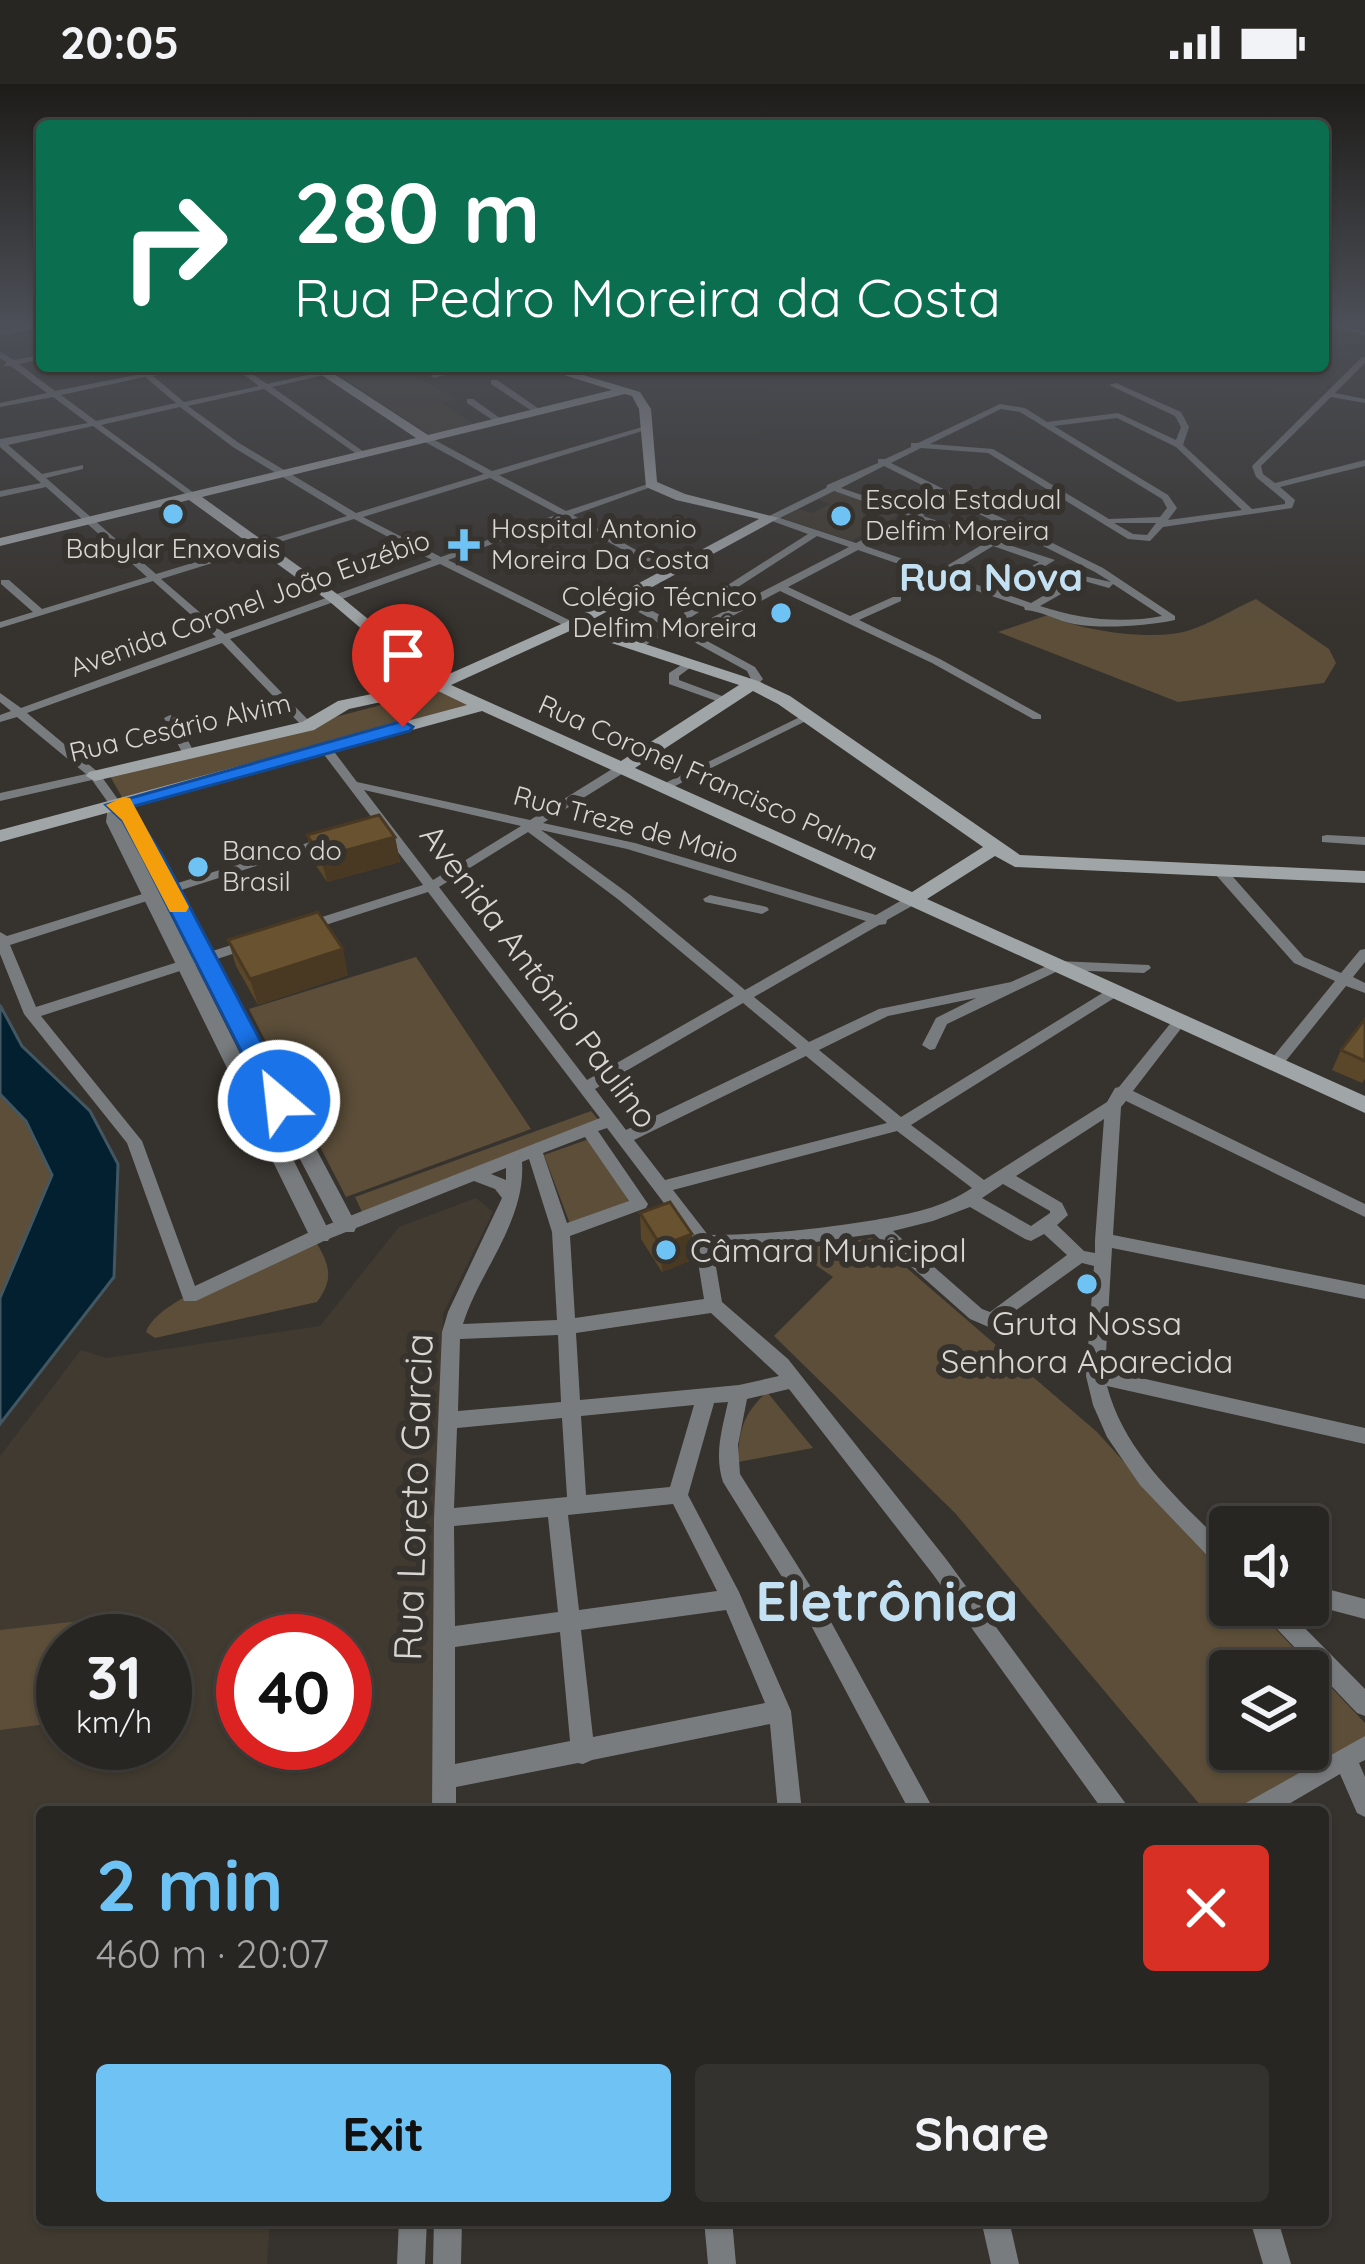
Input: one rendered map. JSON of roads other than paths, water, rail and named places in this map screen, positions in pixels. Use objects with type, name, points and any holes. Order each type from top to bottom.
[{"type":"main road","points":[[403,424],[426,439]]},
{"type":"main road","points":[[0,542],[492,424]]},
{"type":"main road","points":[[645,424],[651,484],[682,497],[772,518]]},
{"type":"main road","name":"Rua Coronel Francisco Palma","points":[[190,495],[335,599],[439,685],[1365,1105]]},
{"type":"main road","name":"Rua Cesário Alvim","points":[[95,776],[308,726],[344,706],[439,685],[571,625],[772,518]]},
{"type":"main road","points":[[571,625],[752,684],[809,716],[993,848],[1022,862],[1365,877]]},
{"type":"main road","points":[[622,770],[752,684]]},
{"type":"main road","points":[[1,836],[481,706]]},
{"type":"main road","points":[[914,899],[993,848]]},
{"type":"street","points":[[1,443],[94,424],[190,495]]},
{"type":"street","points":[[208,424],[278,473],[355,516],[571,625]]},
{"type":"street","points":[[319,424],[362,454]]},
{"type":"street","points":[[772,518],[961,424]]},
{"type":"street","points":[[970,424],[976,442],[1100,518],[1144,539],[1172,508],[1166,497],[1048,424]]},
{"type":"street","points":[[1131,424],[1179,446],[1248,510]]},
{"type":"street","points":[[1179,446],[1183,424]]},
{"type":"street","points":[[1161,522],[1289,506],[1290,500],[1259,475],[1259,460],[1299,424]]},
{"type":"street","points":[[0,625],[646,427]]},
{"type":"street","points":[[426,439],[669,571]]},
{"type":"street","points":[[1,443],[224,639],[308,726]]},
{"type":"street","points":[[914,445],[990,451]]},
{"type":"street","points":[[772,518],[1030,608],[1091,622],[1171,618],[1137,593],[881,461]]},
{"type":"street","points":[[0,467],[22,462]]},
{"type":"street","points":[[1270,487],[1365,463]]},
{"type":"street","points":[[0,494],[80,467]]},
{"type":"street","name":"Avenida Coronel João Euzébio","points":[[0,719],[651,484]]},
{"type":"street","points":[[830,487],[1048,562]]},
{"type":"street","points":[[691,633],[951,498]]},
{"type":"street","points":[[938,575],[1016,530]]},
{"type":"street","points":[[636,646],[816,533]]},
{"type":"street","points":[[992,594],[1061,554]]},
{"type":"street","points":[[1030,608],[1083,577],[1137,593]]},
{"type":"street","points":[[5,582],[39,612]]},
{"type":"street","points":[[779,586],[1037,717]]},
{"type":"street","points":[[619,597],[751,669],[757,679],[752,684]]},
{"type":"street","points":[[850,620],[897,599]]},
{"type":"street","points":[[690,664],[673,675],[673,682],[726,701]]},
{"type":"street","points":[[0,696],[95,776],[116,805],[114,822],[160,894],[193,961],[214,1025],[320,1234]]},
{"type":"street","points":[[665,786],[809,716]]},
{"type":"street","points":[[170,718],[190,754]]},
{"type":"street","name":"Avenida Antônio Paulino","points":[[325,748],[703,1242]]},
{"type":"street","points":[[289,932],[432,886],[622,770]]},
{"type":"street","name":"Rua Cesário Alvim","points":[[0,797],[95,776]]},
{"type":"street","name":"Rua Treze de Maio","points":[[356,785],[630,846],[881,921]]},
{"type":"street","points":[[364,830],[386,823]]},
{"type":"street","points":[[533,826],[808,1046],[1028,1233],[1046,1226],[1060,1210],[1003,1176]]},
{"type":"street","points":[[343,837],[0,939],[31,1014],[134,1141],[190,1295],[320,1234],[611,1120]]},
{"type":"street","points":[[1327,839],[1365,841]]},
{"type":"street","points":[[1221,872],[1299,960],[1365,988]]},
{"type":"street","points":[[750,927],[781,892]]},
{"type":"street","points":[[710,899],[762,910]]},
{"type":"street","points":[[585,1088],[914,899]]},
{"type":"street","points":[[31,1014],[267,938]]},
{"type":"street","points":[[1276,1063],[1365,953]]},
{"type":"street","points":[[193,961],[234,1018],[346,1226]]},
{"type":"street","points":[[931,1045],[941,1022],[1058,965],[1144,968]]},
{"type":"street","points":[[625,1137],[884,1012],[1015,986]]},
{"type":"street","points":[[661,1187],[900,1125],[1114,992]]},
{"type":"street","points":[[920,1005],[941,1022]]},
{"type":"street","points":[[214,1025],[234,1018]]},
{"type":"street","points":[[1114,1806],[939,1567],[793,1380],[713,1305],[703,1242],[760,1244],[876,1226],[978,1194],[1117,1099],[1180,1022]]},
{"type":"street","points":[[1117,1099],[1365,1211]]},
{"type":"street","points":[[1117,1099],[1100,1261],[1095,1376],[1099,1405],[1111,1432],[1209,1542]]},
{"type":"street","points":[[561,1232],[640,1204],[589,1131]]},
{"type":"street","points":[[525,1156],[561,1232],[570,1410],[567,1622],[583,1753]]},
{"type":"street","name":"Rua Loreto Garcia","points":[[445,1806],[444,1518],[451,1332],[458,1302],[511,1197],[525,1156]]},
{"type":"street","points":[[474,1174],[501,1186],[511,1197]]},
{"type":"street","points":[[876,1226],[976,1315],[991,1321],[1079,1256]]},
{"type":"street","points":[[1046,1226],[1079,1256],[1100,1261]]},
{"type":"street","points":[[1103,1240],[1365,1292]]},
{"type":"street","points":[[451,1332],[564,1327],[713,1305]]},
{"type":"street","points":[[1095,1376],[1365,1436]]},
{"type":"street","points":[[451,1420],[740,1393],[793,1380]]},
{"type":"street","points":[[740,1393],[728,1445],[730,1477],[812,1607],[920,1806]]},
{"type":"street","points":[[706,1396],[678,1495],[732,1599],[781,1711],[789,1806]]},
{"type":"street","points":[[444,1518],[678,1495]]},
{"type":"street","points":[[444,1638],[732,1599]]},
{"type":"street","points":[[1329,1600],[1365,1609]]},
{"type":"street","points":[[1288,1626],[1365,1705]]},
{"type":"street","points":[[444,1778],[781,1711]]},
{"type":"street","points":[[1263,1806],[1356,1754],[1365,1805]]},
{"type":"street","points":[[411,2264],[413,2226]]},
{"type":"street","points":[[447,2264],[448,2226]]},
{"type":"street","points":[[719,2226],[722,2264]]},
{"type":"street","points":[[996,2226],[1005,2264]]},
{"type":"street","points":[[1266,2226],[1277,2264]]},
{"type":"water","points":[[0,1005],[22,1046],[90,1111],[118,1164],[114,1277],[0,1424],[0,1298],[52,1175],[26,1121],[0,1094]]},
{"type":"place","name":"Babylar Enxovais","points":[[173,514]]},
{"type":"place","name":"Escola Estadual Delfim Moreira","points":[[841,516]]},
{"type":"place","name":"Hospital Antonio Moreira Da Costa","points":[[464,545]]},
{"type":"place","name":"Colégio Técnico Delfim Moreira","points":[[781,613]]},
{"type":"place","name":"Banco do Brasil","points":[[198,867]]},
{"type":"place","name":"Câmara Municipal","points":[[666,1250]]},
{"type":"place","name":"Gruta Nossa Senhora Aparecida","points":[[1087,1284]]},
{"type":"district","name":"Rua Nova","points":[[991,577]]},
{"type":"district","name":"Eletrônica","points":[[887,1602]]}]
